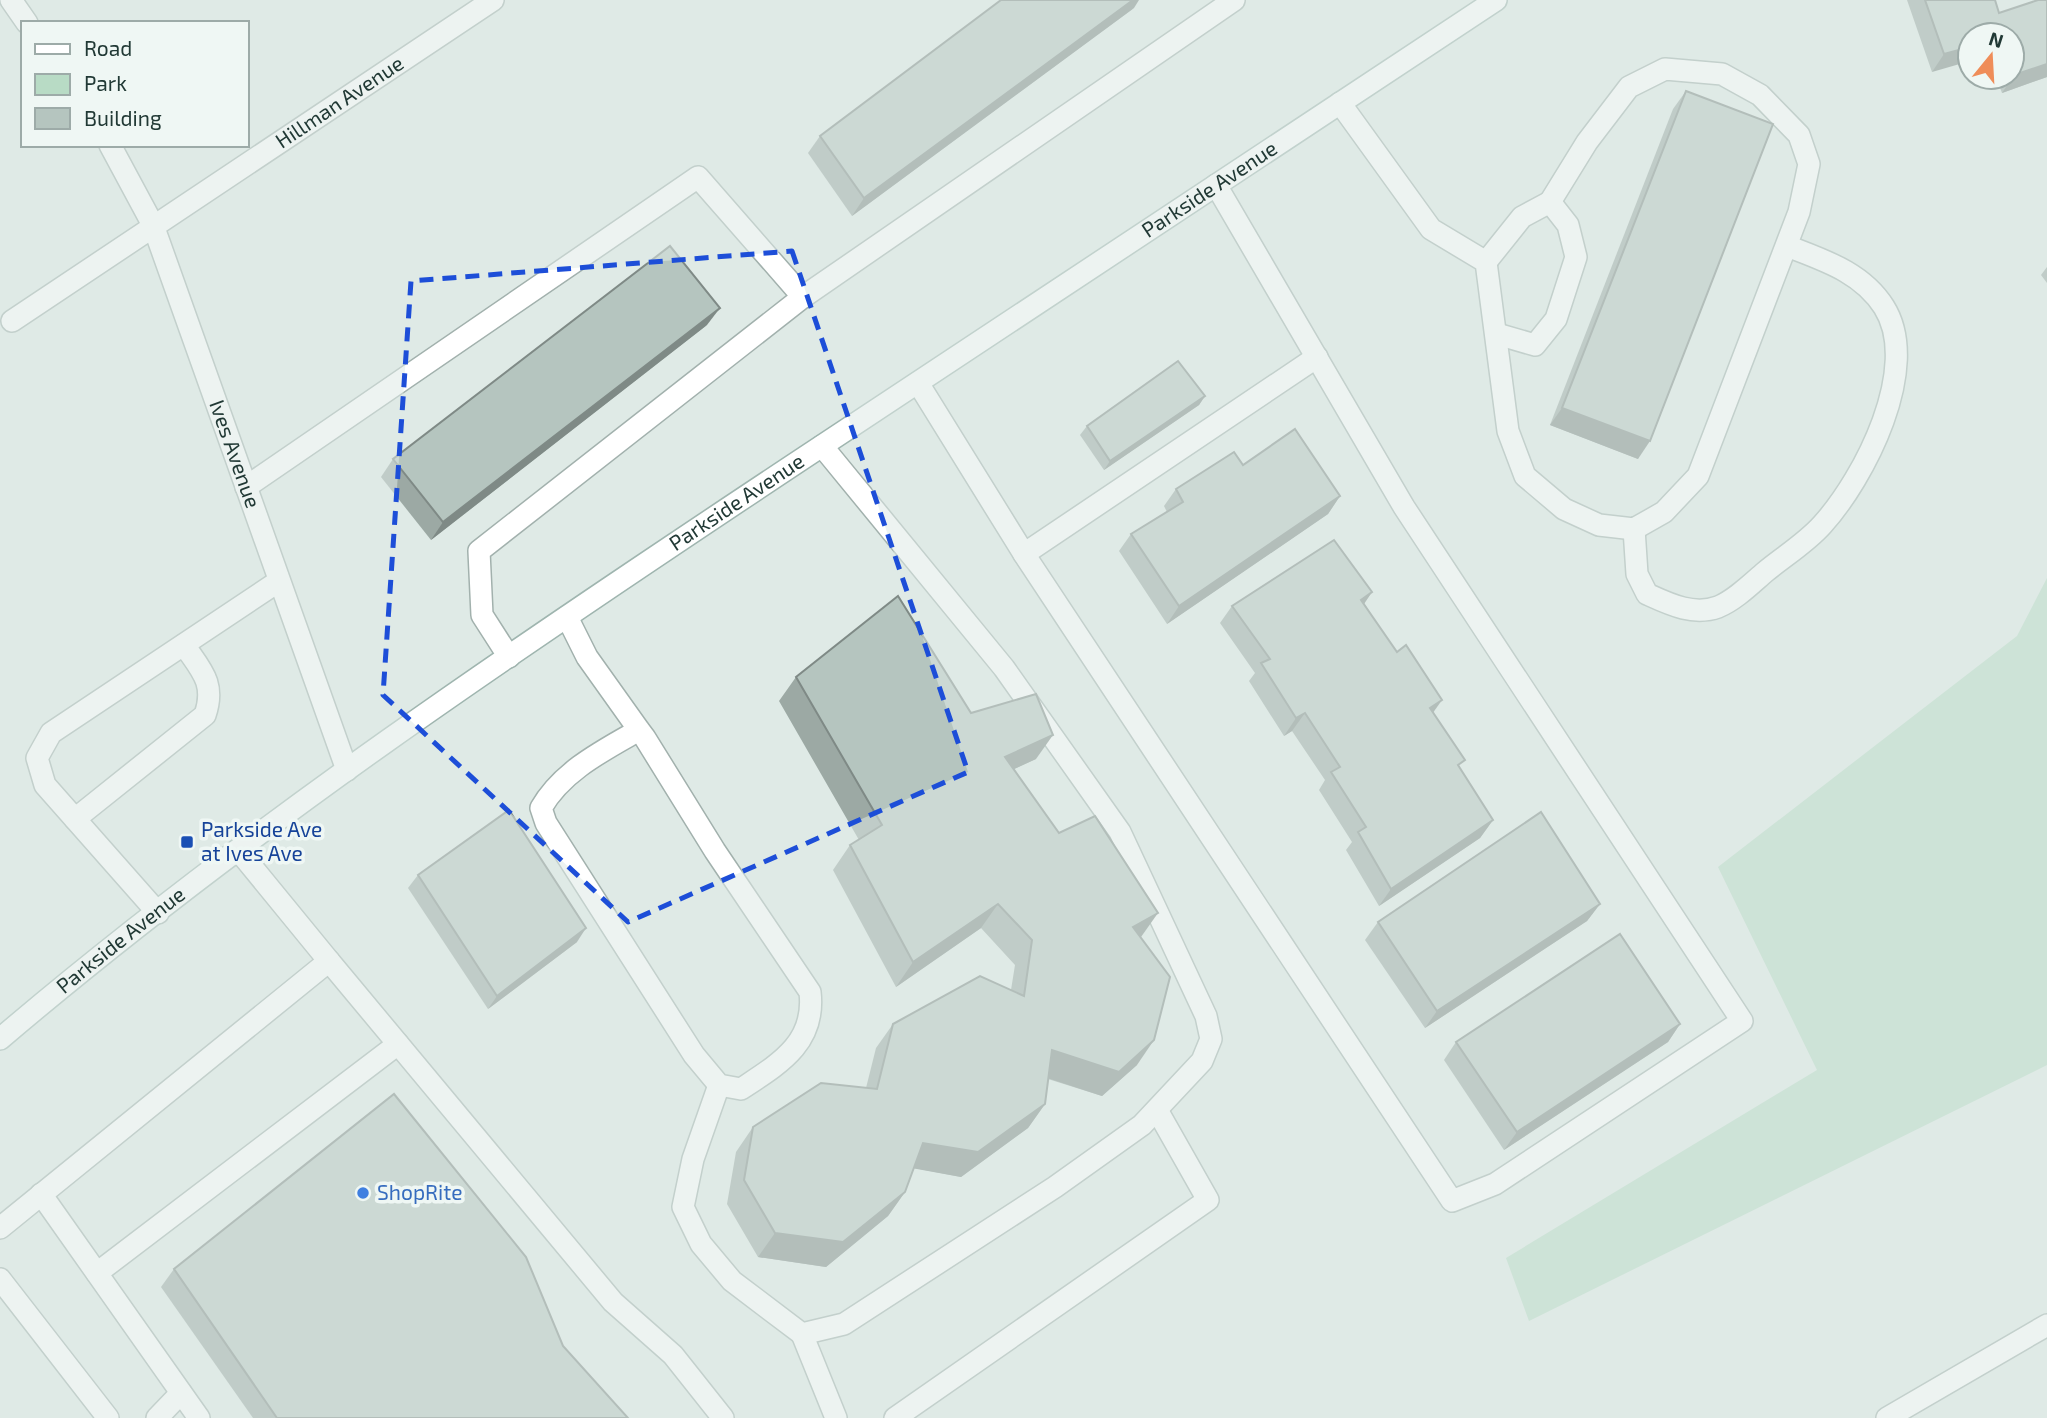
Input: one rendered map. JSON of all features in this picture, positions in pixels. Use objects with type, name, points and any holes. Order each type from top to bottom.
[{"type":"main road","points":[[11,0],[26,21]]},
{"type":"main road","name":"Hillman Avenue","points":[[12,321],[493,0]]},
{"type":"main road","points":[[509,657],[482,615],[479,551],[803,297],[1234,0]]},
{"type":"main road","name":"Parkside Avenue","points":[[0,1039],[239,851],[347,770],[509,657],[822,446],[1496,0]]},
{"type":"main road","points":[[1665,69],[1722,74],[1760,95],[1799,135],[1809,164],[1799,212],[1787,246],[1698,476],[1664,512],[1634,529],[1599,525],[1564,509],[1525,476],[1508,431],[1486,262],[1522,217],[1550,202],[1587,142],[1629,88],[1665,69]]},
{"type":"main road","points":[[1340,103],[1431,229],[1486,262]]},
{"type":"main road","name":"Ives Avenue","points":[[111,147],[153,225],[347,770]]},
{"type":"main road","points":[[246,487],[698,177],[803,297]]},
{"type":"main road","points":[[918,383],[1024,554],[1452,1201],[1495,1184],[1742,1021],[1404,507],[1216,185]]},
{"type":"main road","points":[[1497,334],[1535,345],[1556,319],[1576,257],[1568,225],[1550,202]]},
{"type":"main road","points":[[1634,529],[1637,574],[1647,594],[1693,611],[1718,607],[1820,527],[1864,464],[1897,366],[1894,333],[1884,307],[1863,283],[1837,266],[1787,246]]},
{"type":"main road","points":[[1024,554],[1317,357]]},
{"type":"main road","points":[[802,1334],[844,1324],[1055,1187],[1142,1125],[1202,1061],[1211,1039],[1206,1016],[1120,832],[1004,668],[822,446]]},
{"type":"main road","points":[[158,914],[45,785],[37,758],[51,733],[279,581]]},
{"type":"main road","points":[[567,617],[587,657],[639,730],[810,992],[811,1005],[806,1033],[787,1059],[741,1089],[719,1085],[694,1055],[546,823],[541,808],[550,793],[592,757],[639,730]]},
{"type":"main road","points":[[75,819],[205,715],[211,697],[208,681],[184,645]]},
{"type":"main road","points":[[239,851],[612,1302],[673,1355],[723,1418]]},
{"type":"main road","points":[[0,1228],[329,961]]},
{"type":"main road","points":[[97,1273],[398,1044]]},
{"type":"main road","points":[[719,1085],[693,1159],[683,1207],[701,1244],[732,1281],[802,1334],[836,1418]]},
{"type":"main road","points":[[895,1418],[1208,1200],[1157,1110]]},
{"type":"main road","points":[[41,1194],[199,1418]]},
{"type":"main road","points":[[0,1279],[108,1418]]},
{"type":"main road","points":[[1886,1418],[2047,1325]]},
{"type":"main road","points":[[157,1418],[181,1393]]},
{"type":"highlighted area","points":[[792,251],[968,772],[628,922],[383,695],[411,281]]},
{"type":"green space","points":[[2047,578],[2047,1065],[1529,1321],[1506,1258],[1817,1070],[1718,867],[2017,636]]},
{"type":"building","points":[[1001,0],[1133,0],[864,198],[820,136]]},
{"type":"building","points":[[1925,0],[1995,0],[1999,13],[2038,0],[2047,0],[2047,64],[2026,71],[2026,21],[1956,21],[1956,51],[1944,54]]},
{"type":"building","points":[[1686,91],[1773,124],[1650,441],[1562,408]]},
{"type":"building","points":[[670,246],[720,308],[443,522],[393,459]]},
{"type":"building","points":[[1178,361],[1205,396],[1110,461],[1087,426]]},
{"type":"building","points":[[1295,429],[1340,496],[1179,606],[1131,534],[1183,502],[1176,489],[1234,452],[1243,465]]},
{"type":"building","points":[[1334,540],[1372,592],[1361,600],[1397,652],[1406,645],[1442,700],[1430,708],[1465,760],[1458,765],[1493,820],[1391,889],[1358,832],[1366,827],[1331,772],[1340,767],[1305,713],[1296,718],[1261,663],[1270,659],[1232,606]]},
{"type":"building","points":[[898,596],[971,713],[1036,694],[1053,735],[1005,757],[1059,833],[1095,816],[1158,913],[1133,927],[1170,977],[1154,1040],[1119,1072],[1052,1050],[1045,1104],[978,1152],[923,1143],[905,1192],[843,1242],[775,1233],[744,1180],[753,1127],[821,1083],[877,1089],[893,1024],[980,976],[1024,996],[1032,940],[998,904],[913,962],[850,845],[882,825],[796,677]]},
{"type":"building","points":[[509,810],[586,928],[497,996],[418,875]]},
{"type":"building","points":[[1541,812],[1600,904],[1437,1011],[1378,922]]},
{"type":"building","points":[[1620,934],[1680,1024],[1517,1132],[1456,1042]]},
{"type":"building","name":"ShopRite","points":[[394,1094],[526,1257],[563,1346],[628,1418],[277,1418],[174,1269]]},
{"type":"place","name":"Parkside Ave at Ives Ave","points":[[187,842]]},
{"type":"place","name":"ShopRite","points":[[363,1193]]}]
